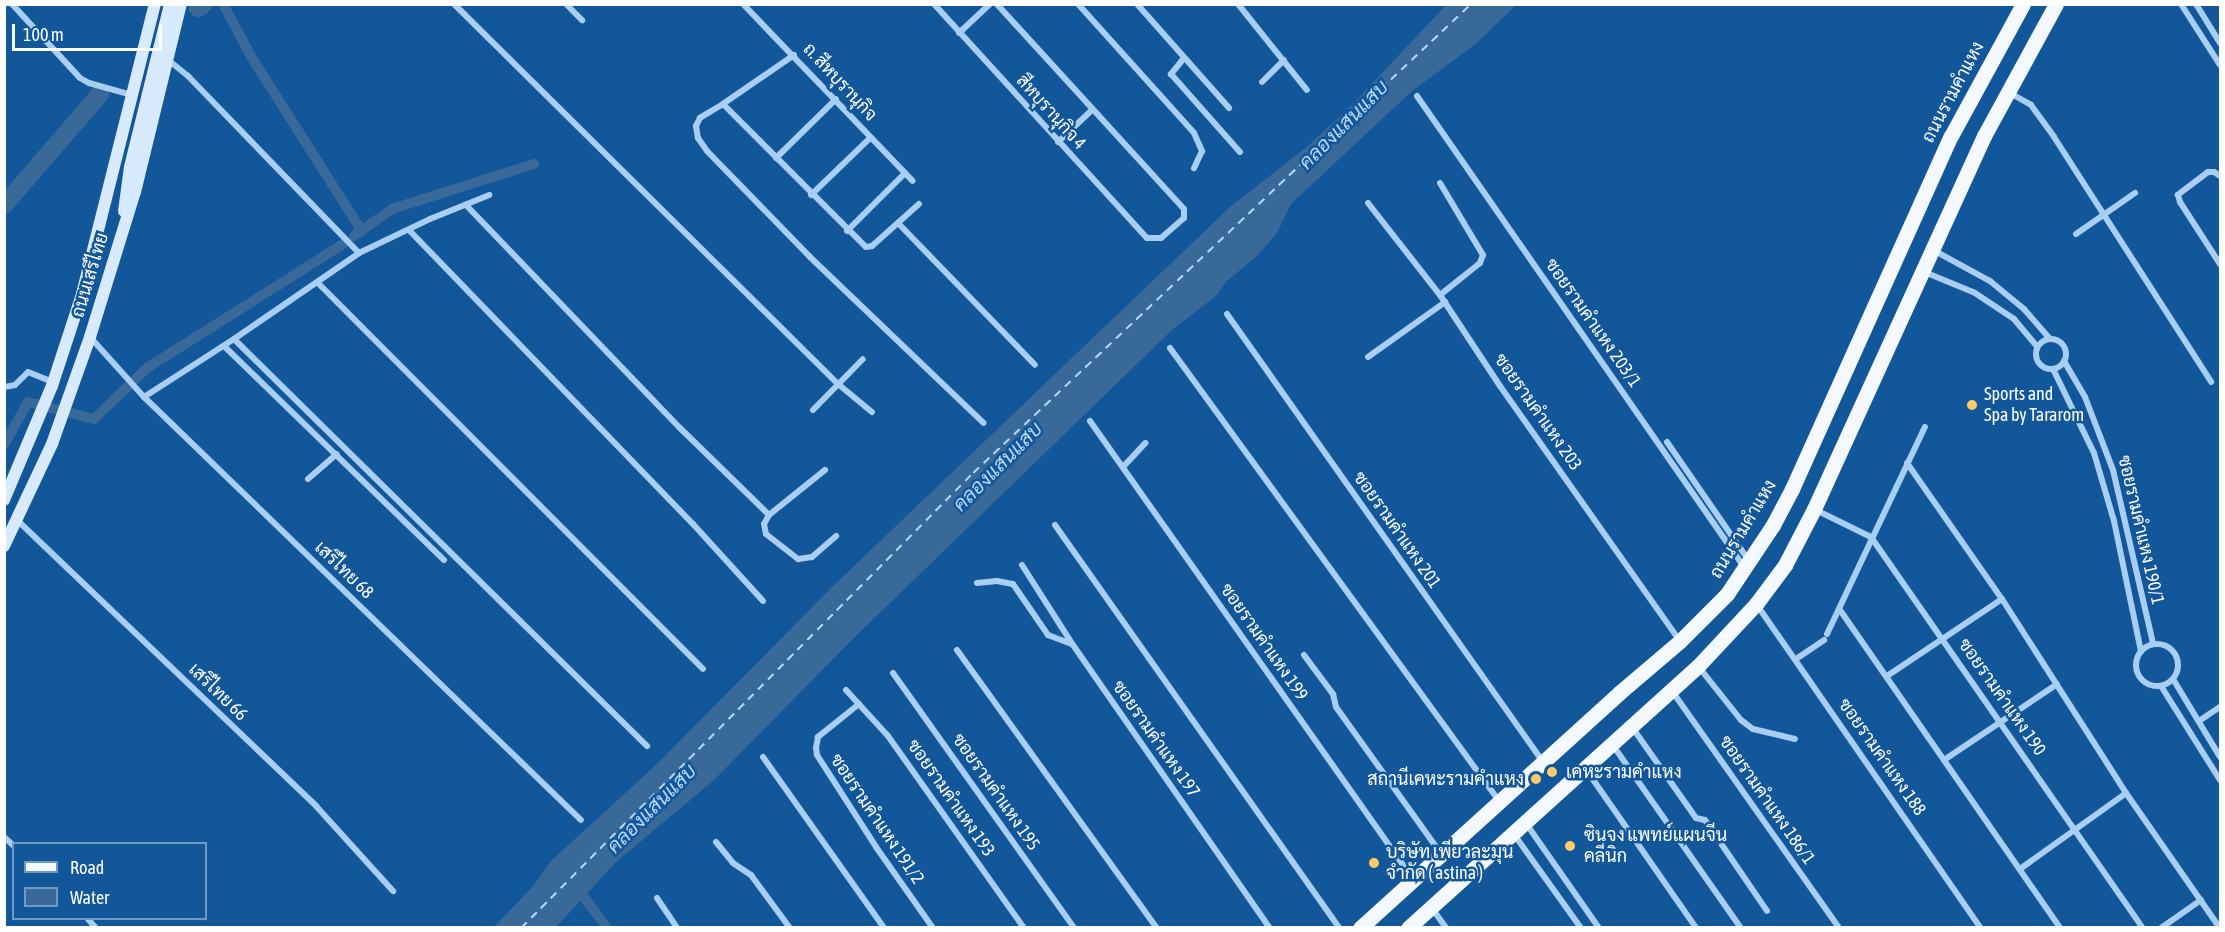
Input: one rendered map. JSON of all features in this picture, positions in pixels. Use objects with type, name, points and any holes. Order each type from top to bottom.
[{"type":"main road","name":"ถนนเสรีไทย","points":[[4,500],[53,384],[93,255],[155,4]]},
{"type":"main road","points":[[122,231],[130,167],[170,4]]},
{"type":"main road","name":"ถนนเสรีไทย","points":[[4,546],[60,422],[90,337],[135,192],[181,4]]},
{"type":"main road","name":"ถนนรามคำแหง","points":[[1360,927],[1708,615],[1747,564],[1773,525],[1792,489],[1951,136],[2023,4]]},
{"type":"main road","points":[[1408,927],[1698,666],[1756,604],[1785,565],[1814,509],[1984,136],[2056,4]]},
{"type":"street","points":[[12,4],[80,78],[95,85],[133,95]]},
{"type":"street","points":[[454,4],[838,384],[872,412]]},
{"type":"street","points":[[566,4],[582,20]]},
{"type":"street","name":"ถ. สีหบุรานุกิจ","points":[[743,4],[913,181]]},
{"type":"street","name":"สีหบุรานุกิจ 4","points":[[933,4],[1147,238],[1161,238],[1184,218],[1184,209],[1092,110]]},
{"type":"street","points":[[959,33],[990,4]]},
{"type":"street","points":[[997,4],[1092,110],[1058,142]]},
{"type":"street","points":[[1078,4],[1194,133],[1202,151],[1194,168]]},
{"type":"street","points":[[1137,4],[1229,108]]},
{"type":"street","points":[[1238,4],[1307,90]]},
{"type":"street","points":[[2181,4],[2220,65]]},
{"type":"street","points":[[2196,4],[2220,43]]},
{"type":"street","points":[[794,55],[700,118],[696,126],[698,138],[707,151],[810,257],[984,423]]},
{"type":"street","points":[[1184,58],[1171,74],[1240,152]]},
{"type":"street","points":[[166,59],[188,76],[359,253]]},
{"type":"street","points":[[1262,82],[1284,60]]},
{"type":"street","points":[[2008,91],[2031,105],[2211,382]]},
{"type":"street","name":"ซอยรามคำแหง 203/1","points":[[1417,96],[1715,529],[1747,564]]},
{"type":"street","points":[[776,158],[836,99]]},
{"type":"street","points":[[723,104],[862,245],[869,248],[919,204]]},
{"type":"street","points":[[811,195],[871,137]]},
{"type":"street","points":[[2220,176],[2214,172],[2208,172],[2178,195],[2180,202],[2220,264]]},
{"type":"street","points":[[848,231],[905,173]]},
{"type":"street","points":[[1368,357],[1443,299],[1480,263],[1483,255],[1440,183]]},
{"type":"street","points":[[2076,234],[2135,194]]},
{"type":"street","points":[[143,395],[224,346],[359,253],[489,195]]},
{"type":"street","name":"ซอยรามคำแหง 203","points":[[1368,203],[1443,299],[1680,641]]},
{"type":"street","points":[[466,205],[680,428],[769,515]]},
{"type":"street","points":[[898,223],[1035,365]]},
{"type":"street","points":[[409,230],[693,524],[763,601]]},
{"type":"street","name":"ซอยรามคำแหง 190/1","points":[[1932,250],[1990,281],[2024,309],[2049,338],[2058,340],[2065,347],[2064,362],[2085,397],[2113,470],[2153,643]]},
{"type":"street","name":"ซอยรามคำแหง 190/1","points":[[1922,271],[1975,293],[2014,319],[2037,346],[2037,360],[2043,367],[2052,369],[2094,453],[2114,521],[2141,651],[2136,663],[2139,676],[2148,684],[2161,686],[2220,780]]},
{"type":"street","points":[[318,283],[703,669]]},
{"type":"street","points":[[2014,319],[2024,309]]},
{"type":"street","name":"ซอยรามคำแหง 201","points":[[1227,314],[1543,763]]},
{"type":"street","name":"เสรีไทย 68","points":[[90,337],[143,395],[581,820]]},
{"type":"street","points":[[2037,346],[2049,338]]},
{"type":"street","points":[[234,339],[647,746]]},
{"type":"street","points":[[224,346],[444,560]]},
{"type":"street","points":[[1170,348],[1500,803]]},
{"type":"street","points":[[813,410],[863,359]]},
{"type":"street","points":[[2052,369],[2064,362]]},
{"type":"street","points":[[4,387],[15,385],[28,372],[53,384]]},
{"type":"street","name":"ซอยรามคำแหง 199","points":[[1090,422],[1413,880]]},
{"type":"street","points":[[1796,659],[1826,637],[1871,537],[1925,427]]},
{"type":"street","points":[[1667,442],[1747,564]]},
{"type":"street","points":[[1123,467],[1145,443]]},
{"type":"street","points":[[308,479],[337,454]]},
{"type":"street","points":[[1907,463],[2002,599],[2126,793],[2220,927]]},
{"type":"street","points":[[825,470],[769,515],[764,524],[766,534],[798,560],[812,557],[836,536]]},
{"type":"street","name":"ซอยรามคำแหง 190","points":[[1814,509],[1871,537],[1944,638],[2143,927]]},
{"type":"street","name":"เสรีไทย 66","points":[[17,520],[316,806],[393,891]]},
{"type":"street","points":[[1715,529],[1722,524]]},
{"type":"street","points":[[1055,525],[1339,927]]},
{"type":"street","points":[[2122,559],[2134,556]]},
{"type":"street","name":"ซอยรามคำแหง 197","points":[[1022,565],[1073,645],[1269,927]]},
{"type":"street","points":[[976,583],[997,581],[1013,584],[1048,635],[1073,645]]},
{"type":"street","points":[[1887,676],[2002,599]]},
{"type":"street","name":"ซอยรามคำแหง 188","points":[[1756,604],[1982,927]]},
{"type":"street","points":[[1840,609],[2060,927]]},
{"type":"street","points":[[2141,651],[2153,643],[2168,646],[2175,654],[2179,664],[2173,679],[2161,686]]},
{"type":"street","points":[[957,650],[1157,927]]},
{"type":"street","points":[[1304,655],[1333,694],[1336,707],[1442,855]]},
{"type":"street","points":[[1698,666],[1741,720],[1759,731],[1795,739]]},
{"type":"street","name":"ซอยรามคำแหง 195","points":[[893,673],[1074,927]]},
{"type":"street","points":[[2173,679],[2220,757]]},
{"type":"street","points":[[1944,760],[2057,684]]},
{"type":"street","name":"ซอยรามคำแหง 193","points":[[846,690],[888,736],[1024,927]]},
{"type":"street","name":"ซอยรามคำแหง 186/1","points":[[1672,690],[1839,927]]},
{"type":"street","name":"ซอยรามคำแหง 191/2","points":[[859,704],[819,737],[817,755],[876,847],[933,927]]},
{"type":"street","points":[[2199,721],[2220,707]]},
{"type":"street","points":[[1632,726],[1696,818],[1706,820],[1767,911]]},
{"type":"street","points":[[1612,744],[1741,927]]},
{"type":"street","points":[[763,757],[885,927]]},
{"type":"street","points":[[1585,768],[1696,927]]},
{"type":"street","points":[[2020,869],[2126,793]]},
{"type":"street","points":[[1525,821],[1599,927]]},
{"type":"street","points":[[1512,832],[1581,927]]},
{"type":"street","points":[[716,842],[733,863],[751,875],[790,927]]},
{"type":"street","points":[[1559,896],[1572,886]]},
{"type":"street","points":[[657,898],[677,927]]},
{"type":"street","points":[[2161,927],[2201,900]]},
{"type":"street","points":[[1431,906],[1446,927]]},
{"type":"water","name":"คลองแสนแสบ","points":[[1446,5],[1516,5],[1477,43],[1412,91],[1291,204],[1277,233],[1258,255],[1227,281],[1216,296],[1172,330],[857,635],[713,781],[616,862],[556,927],[494,927],[534,885],[551,861],[658,763],[831,588],[1230,207],[1308,146],[1353,104]]},
{"type":"waterway","points":[[198,8],[204,4]]},
{"type":"waterway","points":[[223,4],[252,58],[362,231]]},
{"type":"waterway","points":[[4,205],[100,94]]},
{"type":"waterway","points":[[354,236],[392,209],[534,164]]},
{"type":"waterway","points":[[4,445],[28,402],[94,419],[147,368],[343,244]]},
{"type":"waterway","points":[[578,889],[607,928]]},
{"type":"ferry route","points":[[521,928],[973,473],[1471,4]]},
{"type":"place","name":"Sports and Spa by Tararom","points":[[1972,405]]},
{"type":"place","name":"เคหะรามคำแหง","points":[[1552,772]]},
{"type":"place","name":"สถานีเคหะรามคำแหง","points":[[1536,779]]},
{"type":"place","name":"ซินจง แพทย์แผนจีน คลีนิก","points":[[1570,846]]},
{"type":"place","name":"บริษัท เพียวละมุน จำกัด ( astina )","points":[[1374,863]]}]
